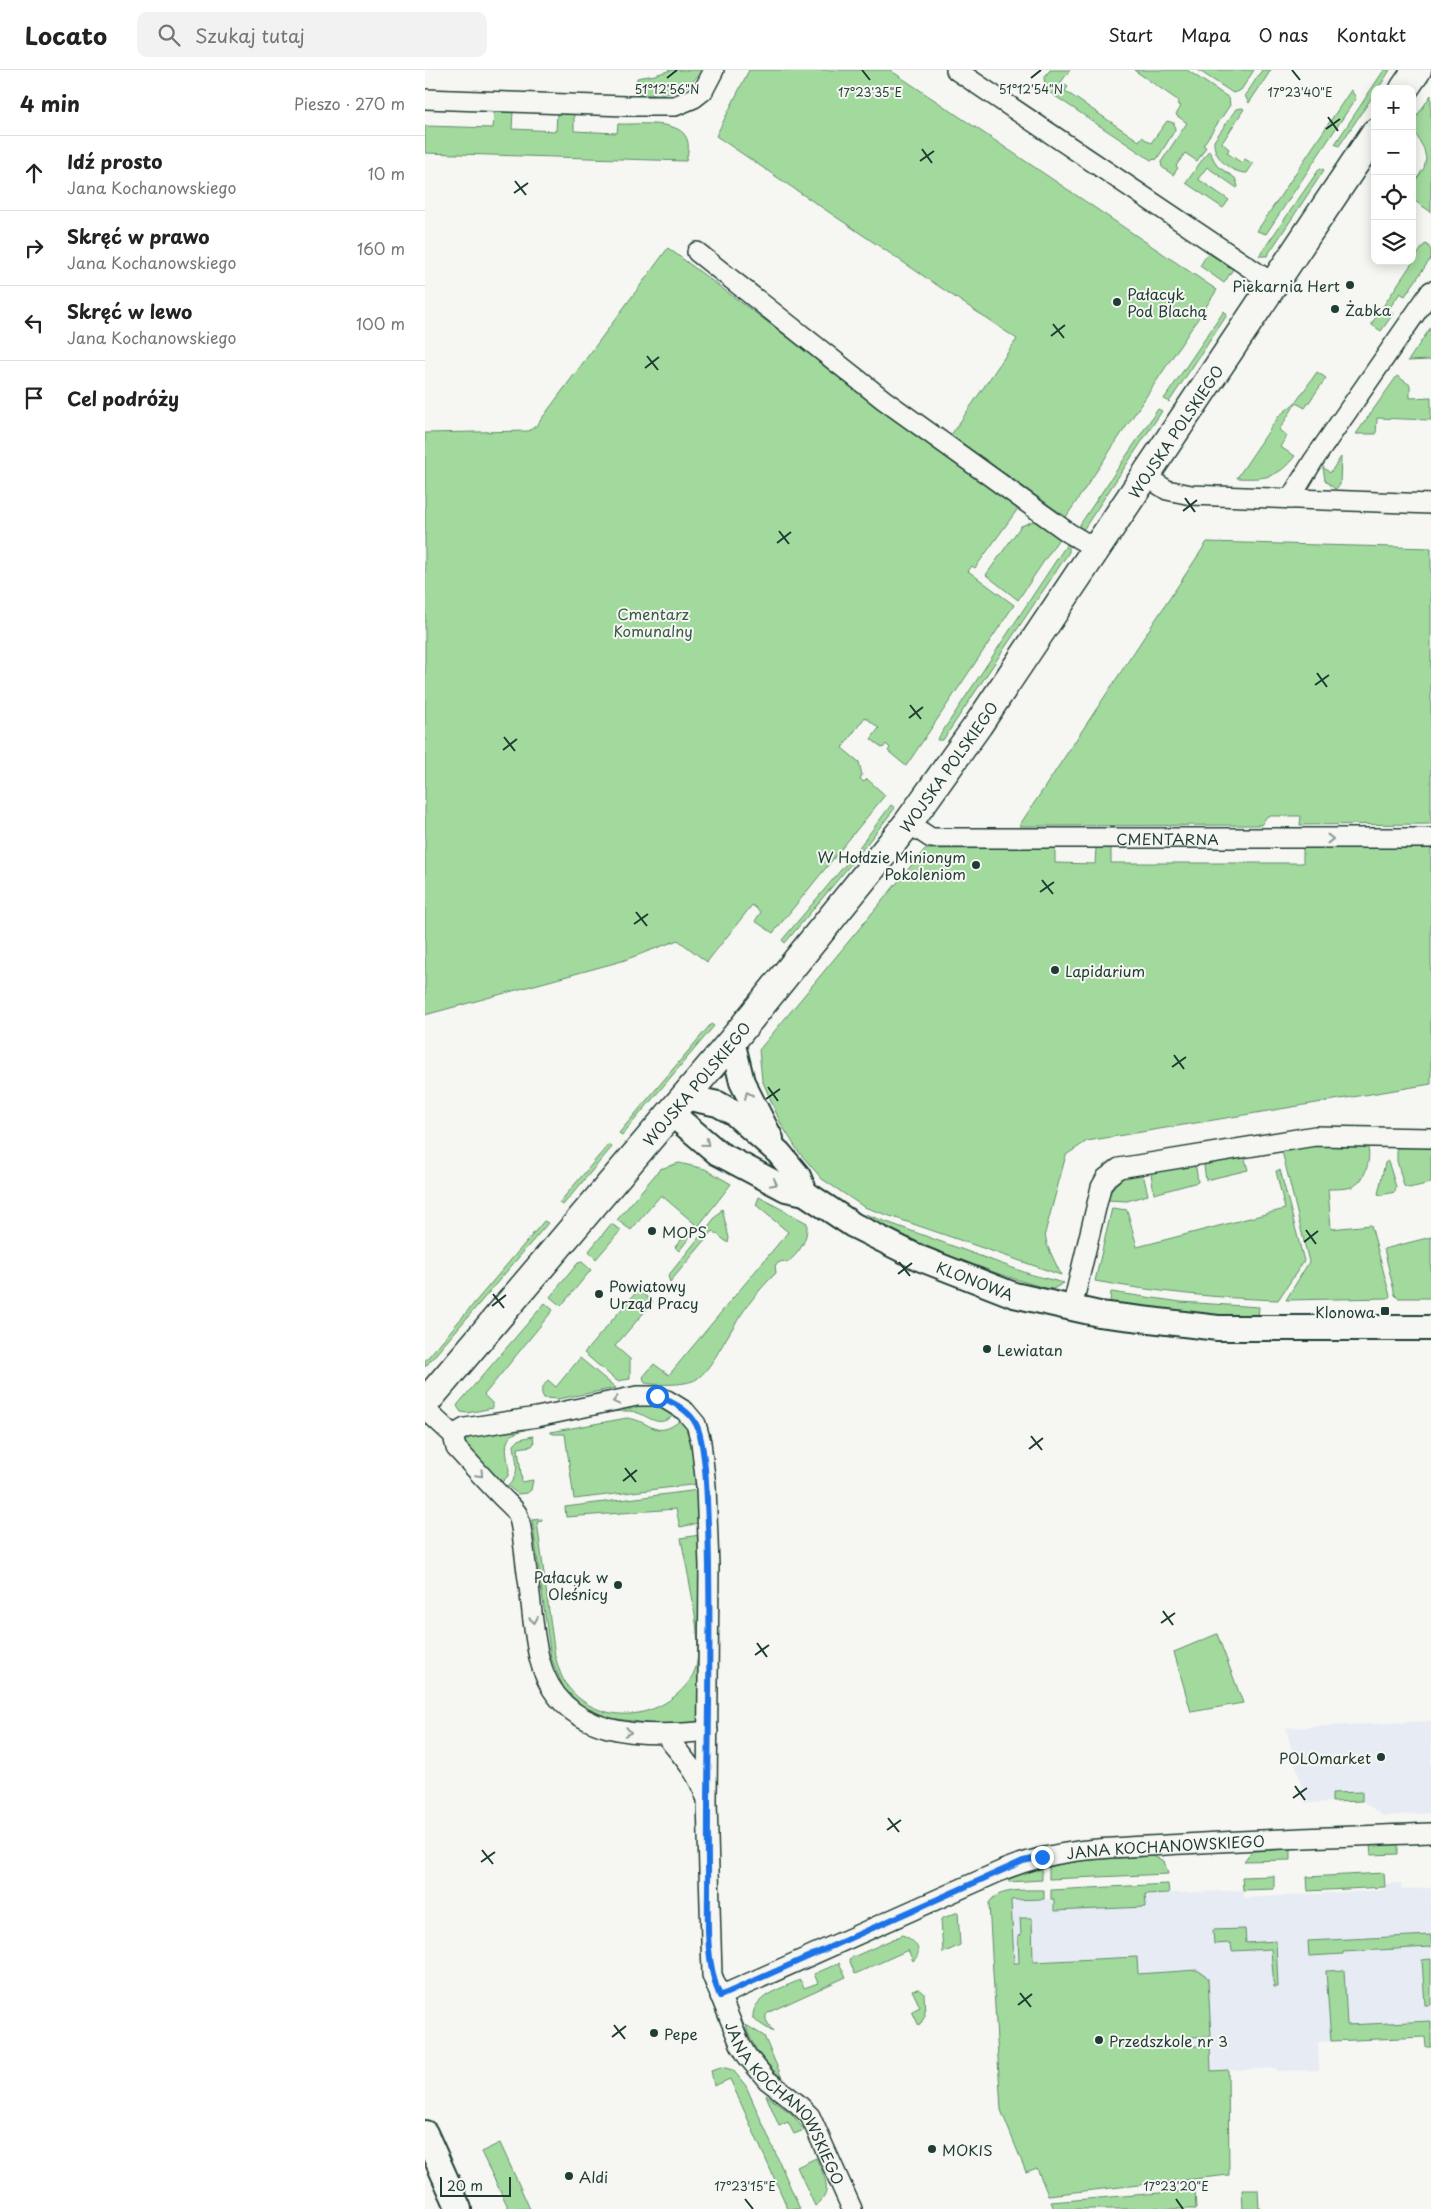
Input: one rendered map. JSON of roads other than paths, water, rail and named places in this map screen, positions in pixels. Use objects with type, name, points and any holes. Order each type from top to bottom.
[{"type":"main road","points":[[1407,85],[1417,70]]},
{"type":"main road","name":"WOJSKA POLSKIEGO","points":[[425,1403],[732,1041],[908,823],[973,732],[1371,139]]},
{"type":"street","points":[[425,99],[634,107],[675,106],[695,98],[703,91],[714,70]]},
{"type":"street","points":[[956,70],[1274,284]]},
{"type":"street","points":[[697,252],[884,400],[1069,533],[1096,549]]},
{"type":"street","points":[[1290,499],[1313,461],[1431,291]]},
{"type":"street","points":[[1145,476],[1167,490],[1191,495],[1431,504]]},
{"type":"street","name":"CMENTARNA","points":[[908,823],[931,838],[1431,838]]},
{"type":"street","points":[[732,1041],[745,1089],[779,1153]]},
{"type":"street","points":[[678,1105],[718,1104],[734,1113],[779,1153],[798,1176],[805,1193]]},
{"type":"street","name":"KLONOWA","points":[[678,1105],[718,1153],[786,1189],[805,1193],[853,1224],[947,1270],[1014,1295],[1109,1316],[1218,1328],[1431,1328]]},
{"type":"street","points":[[1072,1308],[1101,1187],[1106,1178],[1119,1168],[1315,1136],[1431,1138]]},
{"type":"street","name":"JANA KOCHANOWSKIEGO","points":[[453,1435],[465,1428],[537,1417],[637,1396],[667,1400],[685,1411],[696,1424],[701,1442],[708,1520],[707,1801],[710,1966],[740,2044],[756,2068],[767,2080],[810,2116],[852,2209]]},
{"type":"street","points":[[425,1409],[453,1435],[456,1448],[518,1514],[540,1661],[549,1685],[571,1711],[585,1721],[622,1731],[665,1736],[708,1732]]},
{"type":"street","name":"JANA KOCHANOWSKIEGO","points":[[665,1736],[689,1762],[701,1782],[707,1801]]},
{"type":"street","name":"JANA KOCHANOWSKIEGO","points":[[720,1996],[1023,1861],[1060,1852],[1095,1848],[1431,1833]]},
{"type":"street","points":[[425,2133],[459,2209]]},
{"type":"place","name":"Piekarnia Hert","points":[[1350,285]]},
{"type":"place","name":"Pałacyk Pod Blachą","points":[[1117,302]]},
{"type":"place","name":"Żabka","points":[[1335,309]]},
{"type":"place","name":"W Hołdzie Minionym Pokoleniom","points":[[976,865]]},
{"type":"place","name":"Lapidarium","points":[[1055,970]]},
{"type":"place","name":"MOPS","points":[[652,1231]]},
{"type":"place","name":"Powiatowy Urząd Pracy","points":[[599,1294]]},
{"type":"place","name":"Klonowa","points":[[1385,1311]]},
{"type":"place","name":"Lewiatan","points":[[987,1349]]},
{"type":"place","name":"Pałacyk w Oleśnicy","points":[[618,1585]]},
{"type":"place","name":"POLOmarket","points":[[1381,1757]]},
{"type":"place","name":"Pepe","points":[[654,2033]]},
{"type":"place","name":"Przedszkole nr 3","points":[[1099,2040]]},
{"type":"place","name":"MOKIS","points":[[932,2149]]},
{"type":"place","name":"Aldi","points":[[569,2176]]},
{"type":"park label","name":"Cmentarz Komunalny","points":[[653,622]]}]
